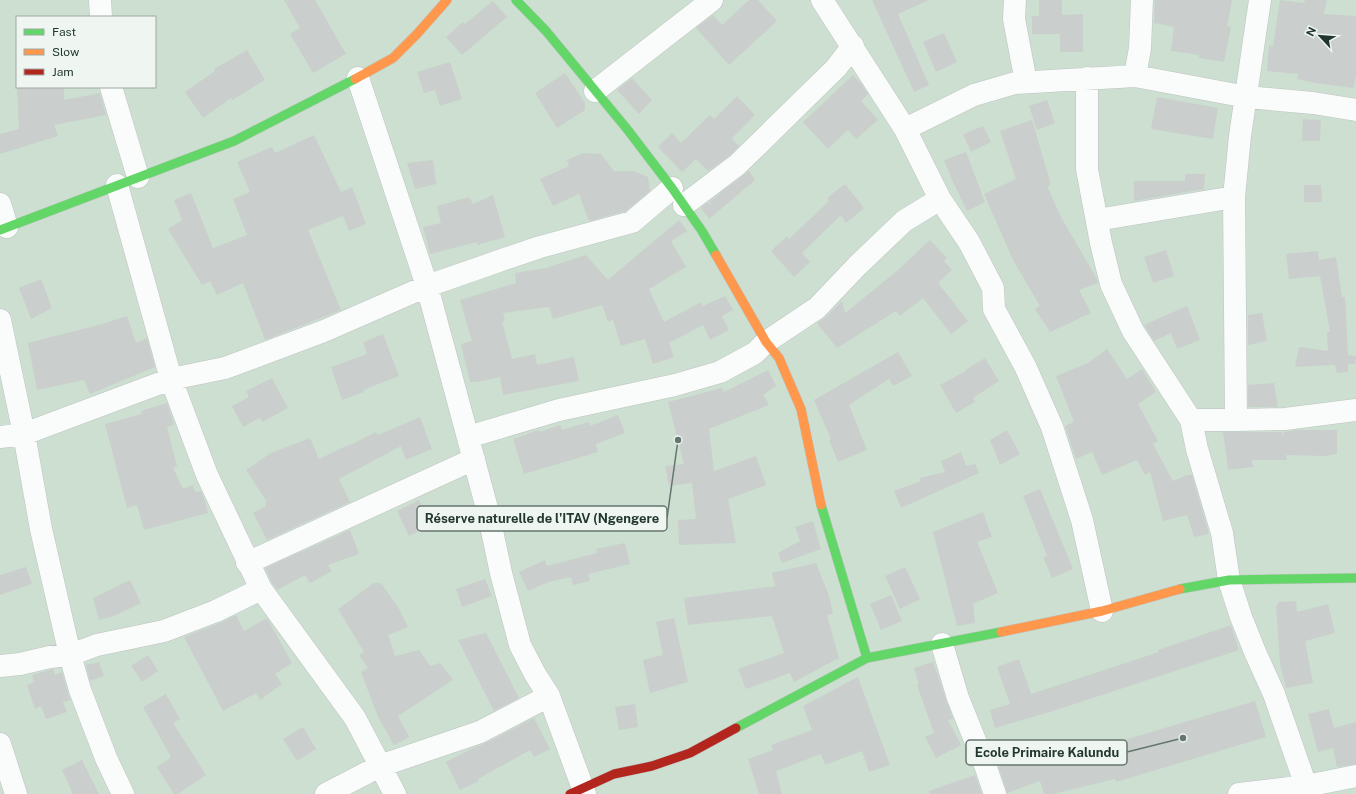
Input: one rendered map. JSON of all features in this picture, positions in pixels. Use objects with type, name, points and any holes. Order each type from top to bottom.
[{"type":"street","points":[[100,0],[101,16]]},
{"type":"street","points":[[0,204],[4,228],[234,141],[358,78],[393,58],[417,34],[447,0]]},
{"type":"street","points":[[516,0],[546,31],[627,129],[678,197],[702,231],[766,342],[779,358],[801,409],[820,502],[867,658]]},
{"type":"street","points":[[595,91],[712,0]]},
{"type":"street","points":[[822,0],[905,129],[940,199],[969,242],[993,288],[994,309],[1025,366],[1052,427],[1082,520],[1102,611]]},
{"type":"street","points":[[1015,0],[1014,18],[1026,82]]},
{"type":"street","points":[[1135,76],[1140,48],[1142,0]]},
{"type":"street","points":[[1236,420],[1234,197],[1240,136],[1247,97],[1260,0]]},
{"type":"street","points":[[0,438],[24,434],[170,379],[225,368],[324,331],[427,286],[540,247],[632,222],[738,165],[836,68],[853,46]]},
{"type":"street","points":[[905,129],[974,95],[1015,83],[1087,78],[1135,76],[1247,97],[1313,103],[1356,110]]},
{"type":"street","points":[[358,78],[427,286],[488,512],[501,573],[520,645],[535,674],[549,696],[579,792],[614,774],[652,766],[690,753],[867,658],[1102,611],[1183,588],[1229,580],[1356,578]]},
{"type":"street","points":[[1087,78],[1087,169],[1101,243],[1111,284],[1133,331],[1191,420],[1197,449],[1222,533],[1229,580],[1241,617],[1274,694],[1306,786]]},
{"type":"street","points":[[111,88],[138,177]]},
{"type":"street","points":[[117,185],[170,379],[207,476],[247,563],[261,589],[355,718],[395,794]]},
{"type":"street","points":[[1097,220],[1234,197]]},
{"type":"street","points":[[468,437],[559,410],[675,385],[720,372],[755,353],[766,342],[816,308],[904,221],[940,199]]},
{"type":"street","points":[[0,320],[24,434],[41,530],[70,655],[80,690],[106,758],[123,794]]},
{"type":"street","points":[[1191,420],[1285,419],[1356,410]]},
{"type":"street","points":[[247,563],[474,459]]},
{"type":"street","points":[[0,666],[70,655],[97,646],[164,631],[216,611],[261,589]]},
{"type":"street","points":[[942,644],[958,698],[995,794]]},
{"type":"street","points":[[326,794],[380,766],[480,732],[549,696]]},
{"type":"street","points":[[0,744],[16,794]]},
{"type":"street","points":[[1240,794],[1355,778]]},
{"type":"green space","points":[[0,0],[1356,0],[1356,794],[0,794]]},
{"type":"building","points":[[284,0],[315,0],[346,54],[313,73],[290,34],[300,28]]},
{"type":"building","points":[[749,0],[758,0],[777,21],[729,65],[696,28],[713,15],[722,25]]},
{"type":"building","points":[[872,0],[929,0],[898,14],[929,85],[914,92]]},
{"type":"building","points":[[1039,0],[1062,0],[1062,15],[1083,14],[1083,52],[1060,52],[1060,34],[1032,34],[1032,16],[1039,16]]},
{"type":"building","points":[[1155,0],[1232,0],[1227,26],[1231,27],[1224,62],[1199,58],[1199,55],[1171,51],[1174,27],[1154,23]]},
{"type":"building","points":[[1280,0],[1304,3],[1305,0],[1327,0],[1324,14],[1356,16],[1356,72],[1354,88],[1297,79],[1298,74],[1267,71],[1269,45],[1273,46]]},
{"type":"building","points":[[493,1],[507,17],[462,55],[446,37],[463,22],[465,24]]},
{"type":"building","points":[[944,33],[957,62],[936,72],[923,42]]},
{"type":"building","points":[[247,50],[265,80],[232,100],[231,98],[203,118],[185,92],[215,71],[214,69]]},
{"type":"building","points":[[450,62],[462,99],[440,106],[435,90],[424,93],[417,72]]},
{"type":"building","points":[[565,73],[585,103],[585,110],[557,128],[535,93]]},
{"type":"building","points":[[853,75],[868,94],[861,101],[878,120],[856,139],[848,130],[828,149],[803,122]]},
{"type":"building","points":[[632,78],[652,100],[639,114],[617,90]]},
{"type":"building","points":[[17,88],[64,88],[64,100],[100,93],[106,115],[54,125],[58,136],[0,154],[0,134],[19,129]]},
{"type":"building","points":[[737,96],[755,115],[732,138],[739,146],[729,156],[708,171],[696,159],[682,172],[658,147],[672,133],[681,143],[710,115],[714,119]]},
{"type":"building","points":[[1157,97],[1218,108],[1213,139],[1151,129]]},
{"type":"building","points":[[1047,100],[1055,123],[1037,130],[1029,106]]},
{"type":"building","points":[[1303,119],[1321,120],[1320,141],[1302,141]]},
{"type":"building","points":[[1032,120],[1051,185],[1047,186],[1062,219],[1098,283],[1079,290],[1091,313],[1050,332],[1035,309],[1040,306],[1013,260],[984,194],[1016,179],[1000,131]]},
{"type":"building","points":[[983,126],[991,142],[971,152],[963,134]]},
{"type":"building","points":[[314,135],[341,192],[352,187],[366,224],[349,231],[343,216],[308,230],[341,310],[265,340],[243,283],[217,295],[210,281],[202,285],[168,229],[182,220],[174,200],[191,193],[213,248],[247,235],[233,199],[250,192],[237,162],[272,147],[275,153]]},
{"type":"building","points":[[966,152],[985,202],[967,211],[944,160]]},
{"type":"building","points":[[583,153],[601,154],[614,171],[633,171],[648,177],[650,191],[626,211],[589,221],[579,194],[553,206],[540,179],[569,166],[567,160]]},
{"type":"building","points":[[433,160],[436,184],[415,189],[407,163]]},
{"type":"building","points":[[749,171],[755,180],[709,219],[701,208],[707,203],[713,205],[709,202]]},
{"type":"building","points":[[1185,174],[1205,174],[1204,189],[1134,201],[1134,181],[1185,181]]},
{"type":"building","points":[[845,184],[864,208],[846,223],[841,215],[802,253],[810,262],[794,277],[771,251],[787,236],[789,239],[829,201],[827,198]]},
{"type":"building","points":[[1304,185],[1321,185],[1322,202],[1304,202]]},
{"type":"building","points":[[493,195],[505,237],[477,245],[477,242],[430,254],[423,227],[441,223],[437,206],[469,197],[473,204]]},
{"type":"building","points":[[679,220],[687,231],[671,241],[686,267],[649,289],[664,322],[701,302],[703,306],[725,296],[733,310],[722,316],[729,330],[710,340],[703,325],[669,343],[674,357],[653,364],[645,339],[621,346],[613,320],[608,322],[602,305],[553,319],[549,307],[503,313],[505,321],[502,321],[512,359],[535,354],[537,365],[574,357],[579,381],[503,395],[500,377],[470,382],[461,344],[472,341],[460,300],[516,283],[515,273],[546,268],[586,255],[608,280]]},
{"type":"building","points":[[930,240],[947,258],[944,261],[952,270],[938,283],[968,321],[951,334],[923,298],[900,316],[896,311],[837,348],[817,323],[826,317],[842,301],[845,313],[897,271]]},
{"type":"building","points":[[1166,250],[1174,276],[1153,283],[1144,257]]},
{"type":"building","points":[[1318,251],[1319,260],[1336,257],[1342,297],[1345,297],[1348,355],[1356,356],[1355,364],[1348,364],[1348,372],[1337,373],[1335,365],[1295,367],[1299,347],[1328,351],[1327,332],[1330,332],[1320,276],[1289,279],[1286,254]]},
{"type":"building","points":[[41,279],[52,308],[31,319],[19,288]]},
{"type":"building","points":[[1187,306],[1200,340],[1177,349],[1171,333],[1154,341],[1144,325]]},
{"type":"building","points":[[1262,313],[1267,341],[1248,345],[1248,315]]},
{"type":"building","points":[[127,316],[136,343],[147,338],[155,367],[90,394],[84,380],[37,390],[28,343]]},
{"type":"building","points":[[383,334],[399,376],[342,400],[331,367],[367,354],[363,342]]},
{"type":"building","points":[[1107,349],[1127,379],[1142,369],[1156,392],[1138,404],[1158,441],[1153,444],[1173,481],[1187,475],[1192,475],[1209,534],[1194,537],[1187,515],[1163,521],[1150,472],[1145,475],[1137,460],[1102,475],[1092,452],[1076,459],[1065,426],[1074,422],[1056,376],[1088,363]]},
{"type":"building","points":[[898,352],[912,376],[893,386],[889,379],[849,405],[867,450],[838,462],[829,440],[831,439],[814,400]]},
{"type":"building","points":[[985,358],[999,381],[973,398],[975,402],[956,413],[940,385],[966,371],[965,370]]},
{"type":"building","points":[[768,370],[776,386],[763,395],[769,405],[709,429],[714,471],[756,456],[766,485],[728,499],[736,543],[679,545],[678,520],[696,519],[692,483],[669,486],[665,466],[684,464],[668,402],[722,388],[724,392]]},
{"type":"building","points":[[272,378],[288,408],[262,422],[260,418],[243,427],[232,406],[249,397],[246,391]]},
{"type":"building","points":[[1274,383],[1278,407],[1248,407],[1248,385]]},
{"type":"building","points":[[167,403],[174,425],[167,427],[177,466],[173,468],[183,489],[193,485],[195,492],[201,491],[208,513],[144,530],[137,505],[127,508],[105,424],[142,414],[141,411]]},
{"type":"building","points":[[618,415],[625,433],[596,444],[598,452],[524,474],[513,439],[539,430],[540,432],[560,425],[562,430],[589,422],[590,426]]},
{"type":"building","points":[[420,417],[432,449],[406,460],[401,446],[339,479],[350,502],[267,540],[253,513],[266,506],[265,503],[267,502],[246,470],[271,453],[310,438],[319,459],[376,432],[378,435]]},
{"type":"building","points":[[1007,430],[1020,454],[1000,465],[990,440]]},
{"type":"building","points":[[1297,430],[1337,430],[1337,454],[1325,456],[1286,455],[1287,460],[1252,460],[1253,467],[1228,470],[1223,432],[1282,432],[1283,438],[1284,432]]},
{"type":"building","points":[[961,452],[966,466],[975,464],[979,473],[901,508],[894,491],[921,481],[920,478],[945,472],[941,461]]},
{"type":"building","points":[[1040,489],[1073,569],[1052,578],[1043,557],[1047,556],[1023,496]]},
{"type":"building","points":[[419,500],[431,525],[409,536],[397,511]]},
{"type":"building","points":[[983,512],[992,537],[977,542],[998,593],[973,604],[975,623],[957,626],[933,532]]},
{"type":"building","points":[[813,521],[821,549],[782,563],[778,553],[800,541],[795,527]]},
{"type":"building","points":[[350,530],[359,554],[328,565],[332,571],[310,583],[305,575],[277,590],[265,568]]},
{"type":"building","points":[[625,543],[630,564],[588,574],[590,581],[573,585],[571,577],[548,582],[528,591],[519,572],[545,560],[547,566],[597,553],[596,549]]},
{"type":"building","points":[[816,563],[829,596],[833,614],[827,615],[839,658],[794,682],[790,673],[746,689],[738,669],[784,653],[772,616],[688,625],[684,598],[775,586],[772,573]]},
{"type":"building","points":[[26,567],[32,584],[0,595],[0,575]]},
{"type":"building","points":[[905,567],[920,599],[900,609],[885,576]]},
{"type":"building","points":[[485,579],[492,596],[462,607],[456,589]]},
{"type":"building","points":[[130,580],[141,603],[114,616],[99,620],[93,598]]},
{"type":"building","points":[[374,583],[381,583],[398,607],[408,627],[388,635],[395,656],[419,650],[430,666],[440,663],[453,680],[398,716],[409,737],[394,745],[378,717],[361,672],[368,668],[359,655],[364,652],[338,609]]},
{"type":"building","points":[[891,595],[902,621],[881,630],[870,604]]},
{"type":"building","points":[[1296,601],[1297,612],[1328,604],[1335,633],[1305,641],[1313,683],[1286,688],[1280,664],[1276,605],[1278,605],[1278,602]]},
{"type":"building","points":[[236,615],[244,631],[267,618],[292,663],[275,674],[282,684],[260,700],[256,693],[223,711],[184,637]]},
{"type":"building","points":[[674,618],[688,682],[650,693],[643,660],[663,655],[656,622]]},
{"type":"building","points":[[1231,625],[1239,650],[1053,711],[995,728],[990,710],[1010,704],[997,667],[1019,659],[1031,694],[1159,652],[1158,650]]},
{"type":"building","points":[[486,633],[519,698],[494,711],[458,640]]},
{"type":"building","points":[[148,655],[158,671],[142,682],[131,666]]},
{"type":"building","points":[[99,662],[104,676],[90,681],[86,665]]},
{"type":"building","points":[[933,662],[953,719],[948,720],[961,745],[936,758],[925,737],[934,733],[917,685],[919,684],[914,668]]},
{"type":"building","points":[[53,669],[55,675],[62,672],[70,700],[63,702],[67,712],[46,719],[41,706],[35,709],[27,685],[34,682],[32,675]]},
{"type":"building","points":[[858,677],[890,765],[869,772],[862,751],[825,765],[821,754],[776,771],[782,794],[759,794],[748,759],[773,750],[771,745],[812,730],[803,706]]},
{"type":"building","points":[[166,694],[180,719],[173,723],[206,775],[178,794],[174,794],[157,767],[171,757],[143,707]]},
{"type":"building","points":[[1255,701],[1266,737],[1116,782],[1115,779],[1053,794],[1044,794],[1040,781],[1007,793],[999,767],[1024,759],[1026,766],[1104,746]]},
{"type":"building","points":[[635,704],[638,727],[619,730],[615,707]]},
{"type":"building","points":[[1329,709],[1334,728],[1356,722],[1356,764],[1337,767],[1333,748],[1318,752],[1308,714]]},
{"type":"building","points":[[534,718],[550,749],[534,757],[530,750],[478,779],[479,781],[460,790],[446,762]]},
{"type":"building","points":[[303,727],[316,749],[297,761],[283,739]]},
{"type":"building","points":[[82,760],[99,794],[73,794],[62,770]]},
{"type":"building","points":[[975,775],[982,794],[929,794],[929,791]]},
{"type":"traffic: fast","points":[[516,0],[546,31],[627,129],[672,188],[702,231],[716,255]]},
{"type":"traffic: fast","points":[[0,230],[234,141],[355,79]]},
{"type":"traffic: fast","points":[[821,505],[867,658]]},
{"type":"traffic: fast","points":[[1180,589],[1229,580],[1356,578]]},
{"type":"traffic: fast","points":[[736,728],[867,658],[1001,632]]},
{"type":"traffic: slow","points":[[355,79],[393,58],[417,34],[447,0]]},
{"type":"traffic: slow","points":[[716,255],[766,342],[779,358],[801,409],[821,505]]},
{"type":"traffic: slow","points":[[1001,632],[1102,611],[1180,589]]},
{"type":"traffic: jam","points":[[570,794],[614,774],[652,766],[690,753],[736,728]]},
{"type":"place","name":"Réserve naturelle de l'ITAV (Ngengere","points":[[678,440]]},
{"type":"place","name":"Ecole Primaire Kalundu","points":[[1183,738]]}]
